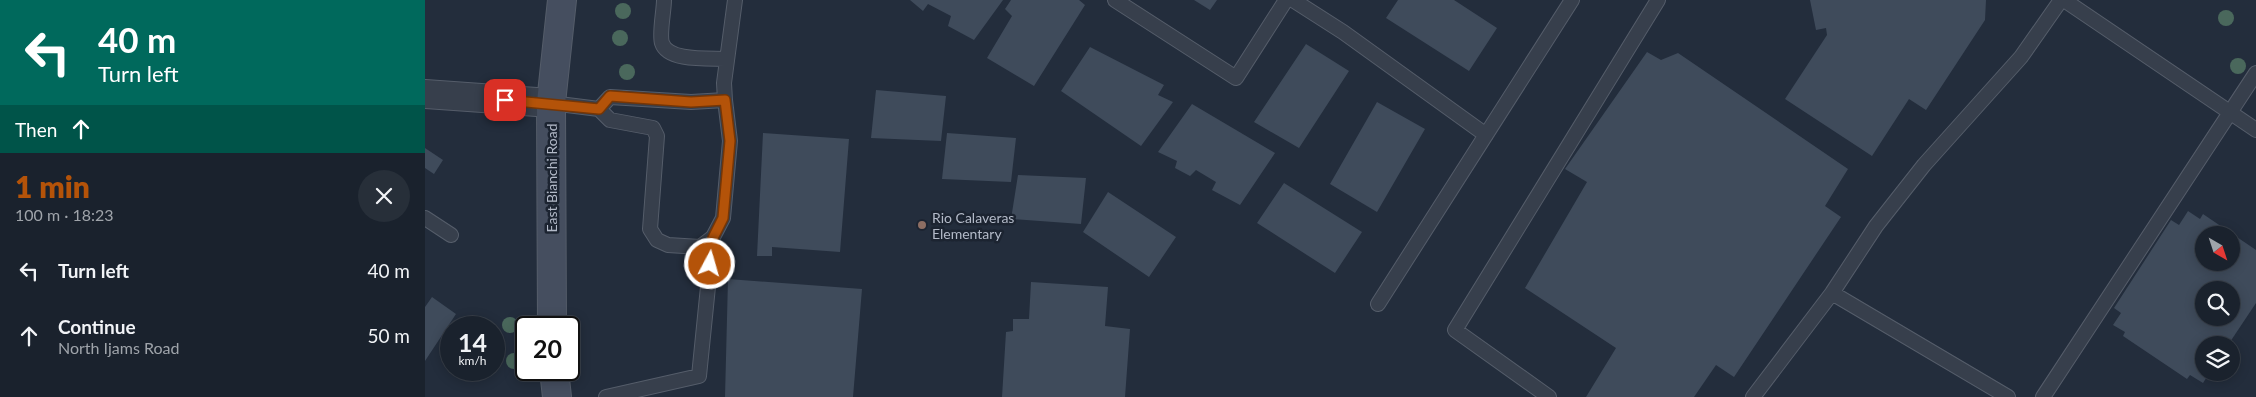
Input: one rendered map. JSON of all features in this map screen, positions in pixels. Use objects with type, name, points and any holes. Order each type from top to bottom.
[{"type":"main road","name":"East Bianchi Road","points":[[552,316],[551,103],[562,0]]},
{"type":"main road","points":[[555,381],[557,397]]},
{"type":"street","points":[[425,94],[551,103]]},
{"type":"lane","points":[[664,0],[662,42],[666,50],[677,57],[727,59]]},
{"type":"lane","points":[[606,397],[699,376],[713,238],[723,218],[730,141],[725,100],[727,59],[735,0]]},
{"type":"lane","points":[[1115,0],[1236,78],[1286,0]]},
{"type":"lane","points":[[1293,0],[1343,32],[1486,135]]},
{"type":"lane","points":[[1378,304],[1572,0]]},
{"type":"lane","points":[[1549,397],[1455,330],[1658,0]]},
{"type":"lane","points":[[1755,396],[1833,293],[1876,226],[1918,173],[2021,57],[2063,0],[2256,130]]},
{"type":"lane","points":[[2043,397],[2256,73]]},
{"type":"lane","points":[[599,109],[610,96],[691,102],[725,100]]},
{"type":"lane","points":[[551,103],[599,109],[610,120],[653,128],[657,136],[650,229],[657,240],[668,245],[700,246],[713,238]]},
{"type":"lane","points":[[425,218],[451,235]]},
{"type":"lane","points":[[1833,293],[2008,397]]},
{"type":"building","points":[[910,0],[1003,0],[974,40],[948,26],[951,16],[928,4],[923,11]]},
{"type":"building","points":[[1011,0],[1079,0],[1085,5],[1034,86],[987,58],[1012,16],[1005,9]]},
{"type":"building","points":[[1194,0],[1217,0],[1210,10]]},
{"type":"building","points":[[1398,0],[1454,0],[1497,28],[1469,71],[1386,18]]},
{"type":"building","points":[[1810,0],[1986,0],[1985,20],[1926,110],[1909,99],[1872,156],[1785,99],[1827,35],[1826,28],[1816,30]]},
{"type":"building","points":[[1306,44],[1349,71],[1299,148],[1254,122]]},
{"type":"building","points":[[1090,47],[1164,85],[1158,95],[1173,102],[1141,146],[1061,91]]},
{"type":"building","points":[[1647,52],[1661,60],[1678,53],[1848,169],[1825,206],[1841,217],[1734,377],[1716,365],[1694,397],[1586,397],[1616,348],[1525,288],[1587,182],[1565,169]]},
{"type":"building","points":[[876,90],[946,96],[941,141],[871,138]]},
{"type":"building","points":[[1377,102],[1425,129],[1377,212],[1330,184]]},
{"type":"building","points":[[1192,104],[1275,153],[1240,205],[1212,190],[1216,182],[1196,170],[1190,176],[1175,168],[1177,161],[1158,152]]},
{"type":"building","points":[[763,133],[849,139],[840,252],[772,247],[772,256],[757,256]]},
{"type":"building","points":[[947,133],[1016,138],[1011,182],[942,179]]},
{"type":"building","points":[[425,148],[443,160],[434,174],[425,168]]},
{"type":"building","points":[[1018,175],[1086,178],[1081,224],[1011,219]]},
{"type":"building","points":[[1284,183],[1362,232],[1335,273],[1257,223]]},
{"type":"building","points":[[1108,192],[1176,237],[1149,277],[1083,232]]},
{"type":"building","points":[[2188,211],[2200,219],[2203,214],[2221,226],[2195,226],[2195,271],[2240,271],[2240,239],[2256,250],[2256,303],[2234,336],[2195,336],[2195,378],[2190,375],[2187,379],[2123,336],[2125,332],[2113,325],[2121,313],[2114,308],[2171,220],[2179,225]]},
{"type":"building","points":[[728,279],[862,289],[853,397],[725,397]]},
{"type":"building","points":[[1031,282],[1108,287],[1105,326],[1130,329],[1125,397],[1002,397],[1006,332],[1013,331],[1013,319],[1029,319]]},
{"type":"building","points":[[432,297],[456,314],[455,316],[440,316],[440,338],[425,361],[425,307]]},
{"type":"place","name":"Rio Calaveras Elementary","points":[[922,225]]},
{"type":"route","points":[[505,100],[599,109],[610,96],[691,102],[725,100],[726,123],[730,141],[723,218],[713,238],[710,264]]}]
